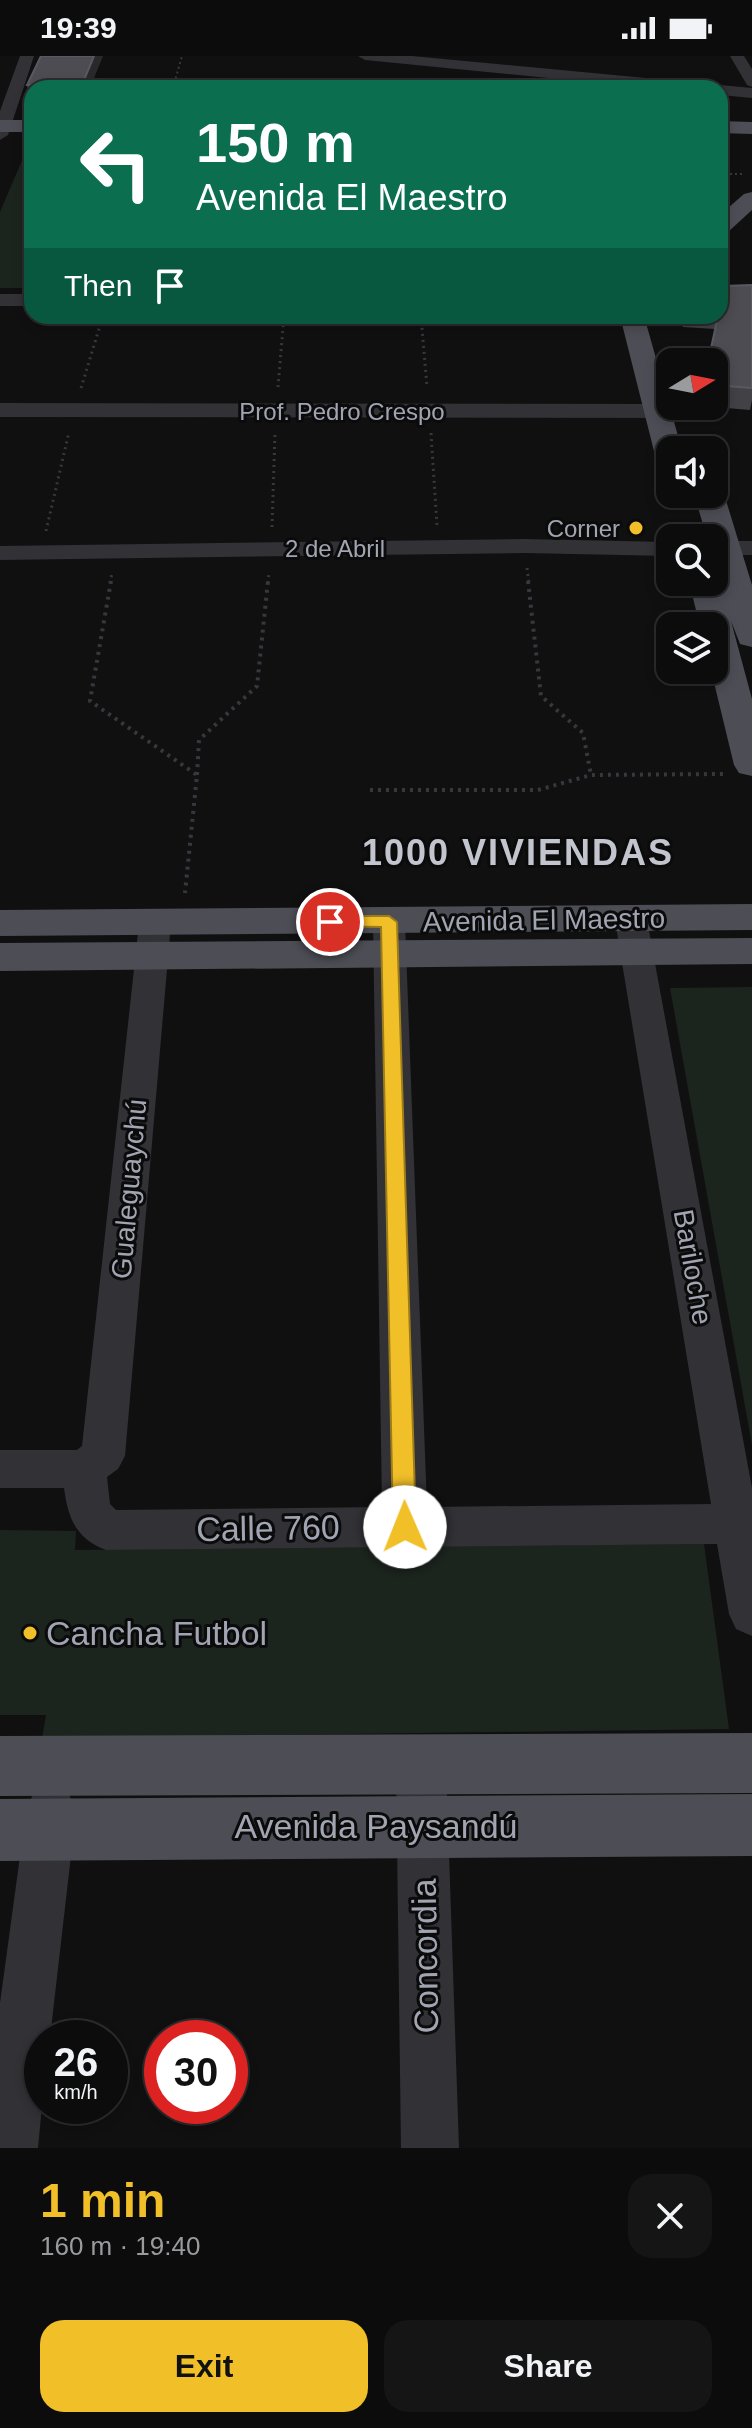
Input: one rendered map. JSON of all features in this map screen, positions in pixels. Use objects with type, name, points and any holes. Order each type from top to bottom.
[{"type":"main road","points":[[0,131],[24,127]]},
{"type":"main road","points":[[728,127],[752,128]]},
{"type":"main road","points":[[0,131],[24,134]]},
{"type":"main road","points":[[728,136],[752,137]]},
{"type":"main road","points":[[728,198],[752,176]]},
{"type":"main road","points":[[728,220],[752,199]]},
{"type":"main road","points":[[634,324],[656,411]]},
{"type":"main road","points":[[714,508],[730,548],[752,637]]},
{"type":"main road","points":[[708,596],[745,770]]},
{"type":"main road","name":"Avenida El Maestro","points":[[635,936],[752,917]]},
{"type":"main road","name":"Avenida El Maestro","points":[[0,923],[163,934],[390,939],[635,936],[752,951]]},
{"type":"main road","name":"Avenida El Maestro","points":[[0,957],[163,934]]},
{"type":"main road","name":"Avenida Paysandú","points":[[0,1766],[752,1763]]},
{"type":"main road","name":"Avenida Paysandú","points":[[24,1830],[752,1825]]},
{"type":"street","points":[[0,131],[27,56]]},
{"type":"street","points":[[365,56],[509,62],[655,80]]},
{"type":"street","points":[[737,56],[750,76]]},
{"type":"street","points":[[728,91],[752,93]]},
{"type":"street","points":[[0,300],[24,300]]},
{"type":"street","name":"Prof. Pedro Crespo","points":[[0,410],[656,411]]},
{"type":"street","name":"2 de Abril","points":[[0,553],[524,546],[656,549]]},
{"type":"street","name":"Gualeguaychú","points":[[93,1463],[163,934]]},
{"type":"street","name":"Bariloche","points":[[635,936],[752,1614]]},
{"type":"street","points":[[390,939],[405,1527]]},
{"type":"street","points":[[0,1469],[93,1463]]},
{"type":"street","name":"Calle 760","points":[[93,1463],[89,1512],[106,1530],[737,1524]]},
{"type":"street","name":"Concordia","points":[[421,1764],[430,2148]]},
{"type":"street","points":[[9,2148],[24,1830],[61,1766]]},
{"type":"path","points":[[175,80],[182,56]]},
{"type":"path","points":[[728,174],[752,176]]},
{"type":"path","points":[[524,546],[541,696],[583,733],[591,775]]},
{"type":"path","points":[[163,934],[197,775],[199,740],[257,686],[271,548]]},
{"type":"path","points":[[116,552],[90,701],[197,775]]},
{"type":"path","points":[[370,790],[538,790],[591,775],[745,770]]},
{"type":"shaded area","points":[[24,156],[24,288],[0,288],[0,212]]},
{"type":"shaded area","points":[[752,987],[752,1445],[670,988]]},
{"type":"shaded area","points":[[0,1530],[76,1531],[75,1550],[704,1544],[729,1729],[42,1738],[46,1715],[0,1715]]},
{"type":"building","points":[[41,56],[94,56],[84,80],[29,80]]},
{"type":"building","points":[[752,285],[752,388],[728,386],[728,348],[711,348],[716,324],[728,324],[728,286]]},
{"type":"place","name":"Corner","points":[[636,528]]},
{"type":"place","name":"Cancha Futbol","points":[[30,1633]]},
{"type":"district","name":"1000 VIVIENDAS","points":[[518,852]]},
{"type":"route","points":[[330,922],[389,922],[405,1527]]}]
